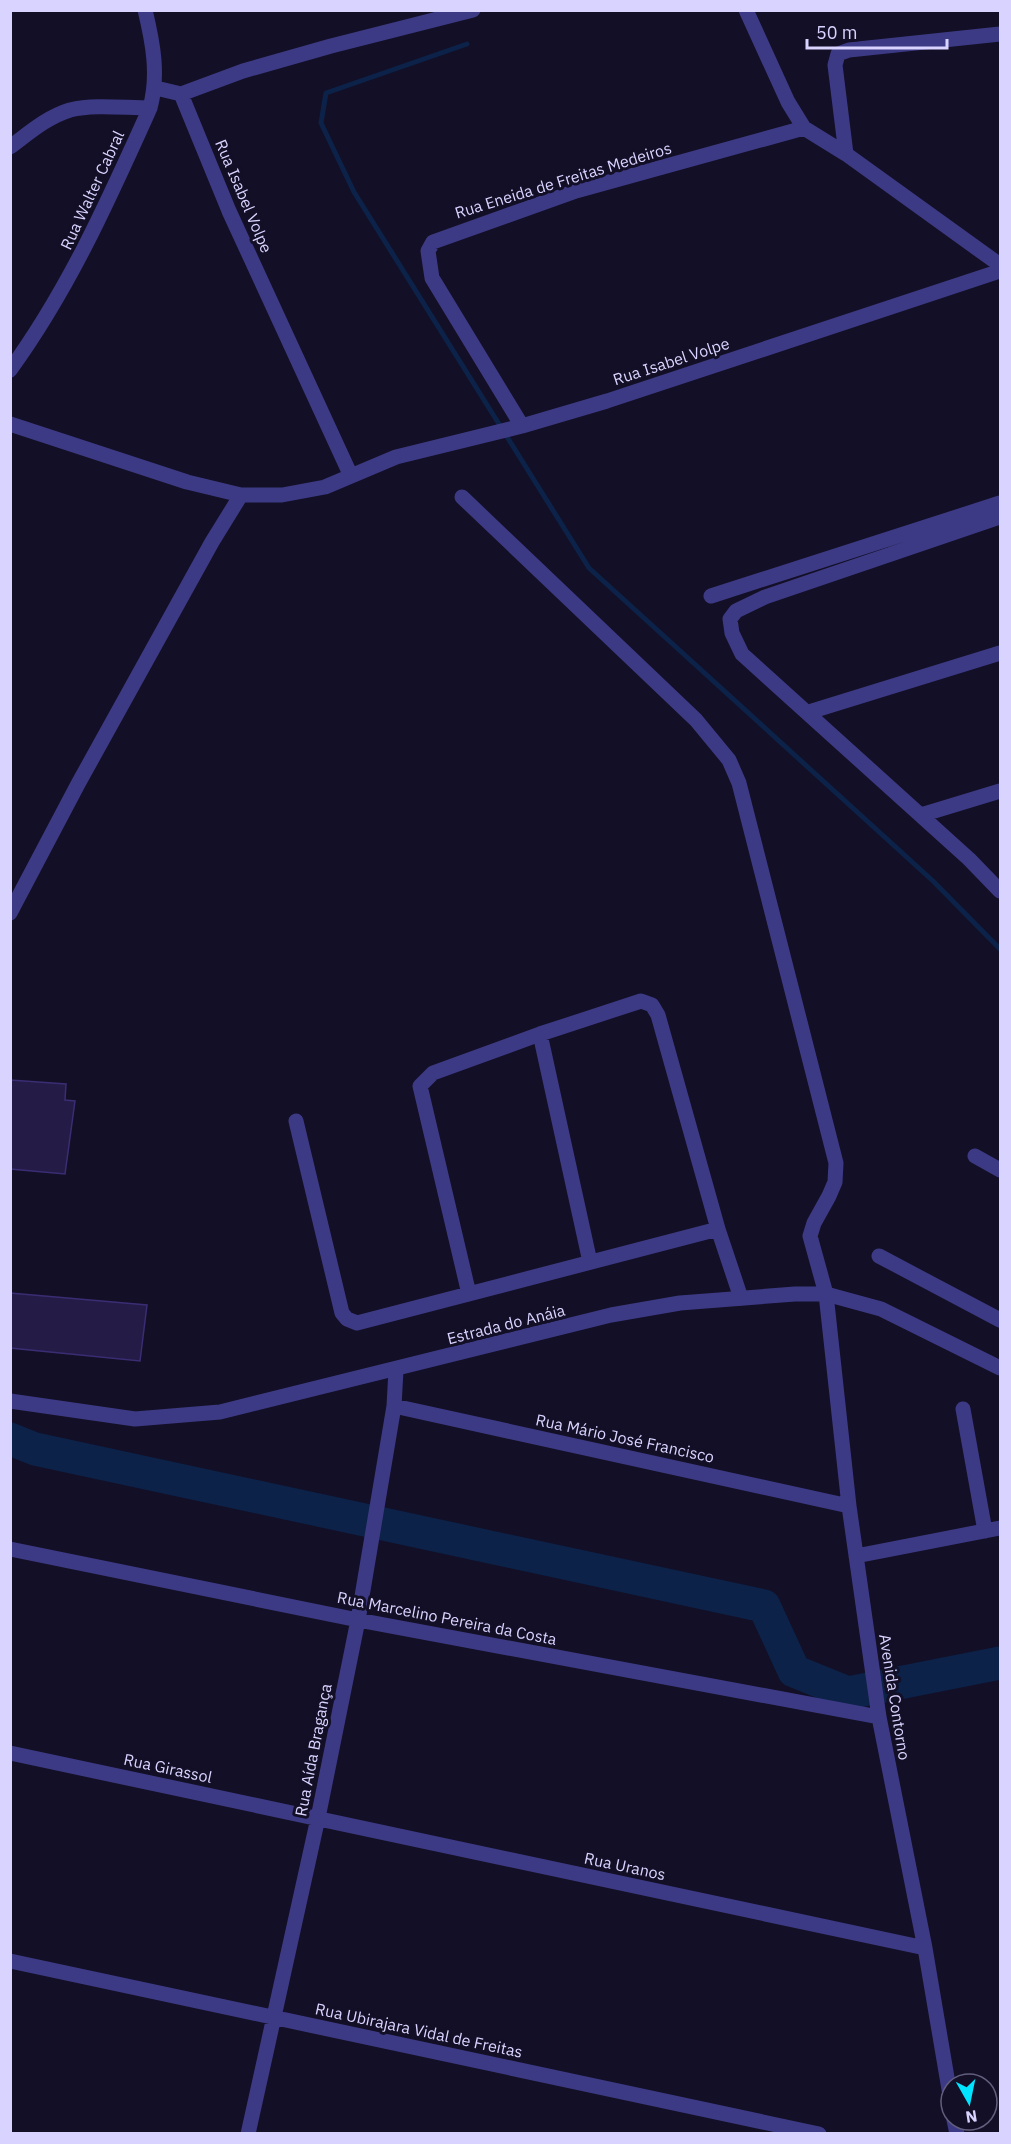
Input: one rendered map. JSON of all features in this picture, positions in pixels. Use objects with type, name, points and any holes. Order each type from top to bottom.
[{"type":"street","name":"Rua Walter Cabral","points":[[10,370],[40,330],[80,260],[150,108],[156,88],[155,60],[145,10]]},
{"type":"street","points":[[156,88],[182,94],[243,71],[473,10]]},
{"type":"street","points":[[746,10],[788,102],[804,128],[846,154],[1000,265]]},
{"type":"street","points":[[846,154],[835,65],[838,54],[849,50],[1000,34]]},
{"type":"street","name":"Rua Isabel Volpe","points":[[182,94],[229,212],[351,476]]},
{"type":"street","points":[[10,147],[42,123],[70,110],[150,108]]},
{"type":"street","name":"Rua Eneida de Freitas Medeiros","points":[[522,426],[432,278],[428,250],[433,242],[576,191],[804,128]]},
{"type":"street","name":"Rua Isabel Volpe","points":[[10,424],[187,482],[241,495],[282,495],[314,489],[396,457],[522,426],[607,401],[1000,272]]},
{"type":"street","points":[[10,913],[78,784],[212,542],[241,495]]},
{"type":"street","name":"Avenida Contorno","points":[[462,496],[696,720],[729,760],[739,783],[836,1163],[835,1182],[830,1196],[814,1223],[810,1236],[826,1294],[849,1506],[878,1714],[925,1948],[946,2072]]},
{"type":"street","points":[[711,596],[1000,503]]},
{"type":"street","points":[[1000,518],[765,597],[736,611],[730,619],[732,633],[742,654],[809,712],[1000,891]]},
{"type":"street","points":[[809,712],[1000,653]]},
{"type":"street","points":[[921,815],[1000,791]]},
{"type":"street","points":[[469,1294],[420,1086],[433,1073],[540,1034],[641,1001],[652,1005],[658,1015],[718,1229],[741,1298]]},
{"type":"street","points":[[540,1034],[590,1262]]},
{"type":"street","points":[[296,1121],[342,1313],[347,1319],[357,1323],[718,1229]]},
{"type":"street","points":[[975,1156],[1000,1170]]},
{"type":"street","points":[[879,1256],[1000,1320]]},
{"type":"street","name":"Estrada do Anáia","points":[[10,1401],[135,1419],[177,1418],[220,1412],[611,1315],[681,1303],[826,1294],[881,1309],[1000,1368]]},
{"type":"street","name":"Rua Aída Bragança","points":[[248,2133],[318,1818],[358,1620],[394,1406],[396,1370]]},
{"type":"street","name":"Rua Mário José Francisco","points":[[394,1406],[849,1506]]},
{"type":"street","points":[[963,1409],[985,1531]]},
{"type":"street","points":[[856,1556],[1000,1527]]},
{"type":"street","name":"Rua Marcelino Pereira da Costa","points":[[10,1549],[358,1620],[878,1714]]},
{"type":"street","name":"Rua Girassol","points":[[10,1753],[318,1818]]},
{"type":"street","name":"Rua Uranos","points":[[318,1818],[925,1948]]},
{"type":"street","name":"Rua Ubirajara Vidal de Freitas","points":[[10,1960],[819,2133]]},
{"type":"building","points":[[10,1080],[66,1084],[65,1100],[75,1101],[65,1174],[10,1169]]},
{"type":"building","points":[[10,1293],[147,1305],[140,1361],[10,1348]]},
{"type":"waterway","points":[[467,44],[326,93],[321,123],[354,192],[589,568],[933,881],[1000,949]]},
{"type":"waterway","points":[[10,1439],[35,1449],[764,1606],[794,1671],[848,1693],[1000,1663]]}]
